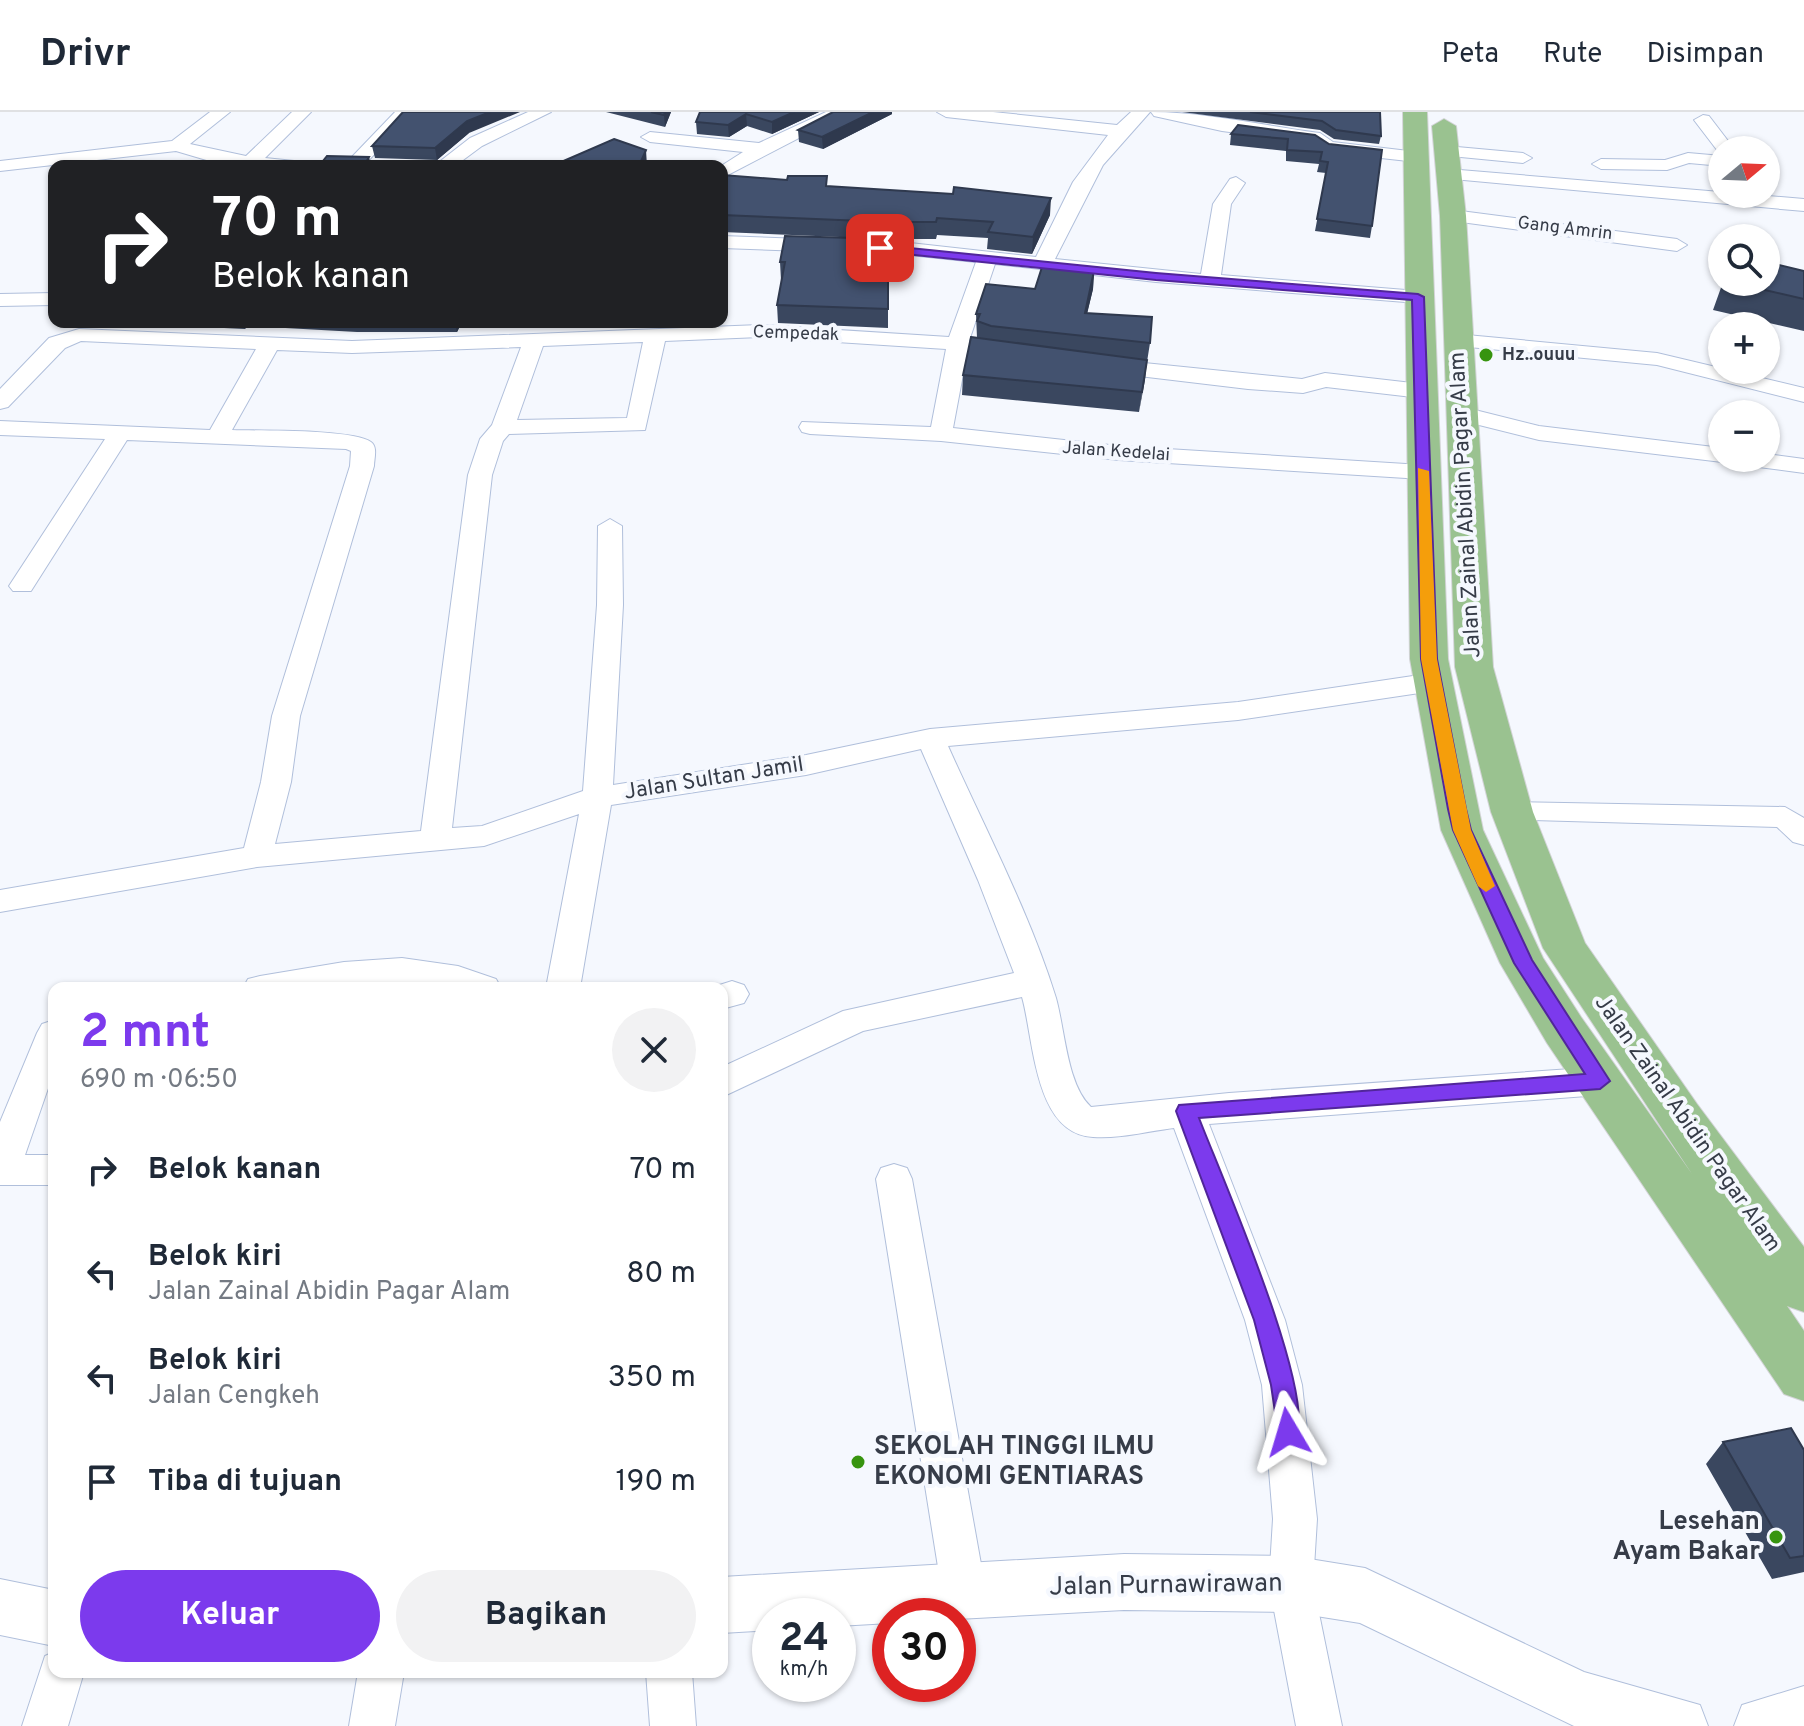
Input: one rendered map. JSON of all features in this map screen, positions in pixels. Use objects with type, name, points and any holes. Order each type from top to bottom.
[{"type":"highway","name":"Jalan Zainal Abidin Pagar Alam","points":[[1415,112],[1436,187],[1456,340],[1474,667],[1512,812],[1565,948],[1680,1118],[1804,1289]]},
{"type":"highway","name":"Jalan Zainal Abidin Pagar Alam","points":[[1443,112],[1436,187],[1418,297],[1422,472],[1429,659],[1462,830],[1523,963],[1600,1081],[1804,1376]]},
{"type":"street","points":[[177,146],[221,112]]},
{"type":"street","points":[[252,160],[302,112]]},
{"type":"street","points":[[359,160],[405,112]]},
{"type":"street","points":[[451,160],[476,142],[542,112]]},
{"type":"street","points":[[728,169],[761,149],[840,112]]},
{"type":"street","points":[[946,112],[1120,131]]},
{"type":"street","points":[[1042,265],[1074,196],[1120,131],[1141,112]]},
{"type":"street","points":[[1160,112],[1222,126],[1320,138],[1331,148],[1436,187],[1708,195]]},
{"type":"street","points":[[1703,120],[1715,136]]},
{"type":"street","points":[[650,137],[761,149]]},
{"type":"street","points":[[70,160],[177,146],[227,160]]},
{"type":"street","points":[[1579,162],[1627,166],[1674,164],[1685,158],[1708,160]]},
{"type":"street","points":[[1436,187],[1540,159]]},
{"type":"street","points":[[0,166],[48,163]]},
{"type":"street","points":[[1210,280],[1222,204],[1236,183]]},
{"type":"street","name":"Gang Amrin","points":[[1436,187],[1558,227],[1677,245]]},
{"type":"street","points":[[1780,201],[1804,205]]},
{"type":"street","points":[[728,242],[910,249],[1042,265],[1418,297]]},
{"type":"street","points":[[941,434],[958,343],[988,257]]},
{"type":"street","points":[[0,300],[48,299]]},
{"type":"street","points":[[179,340],[190,328]]},
{"type":"street","name":"Cempedak","points":[[0,402],[68,330],[79,335],[271,341],[352,347],[760,331],[958,343],[987,353],[1034,358]]},
{"type":"street","points":[[503,427],[637,425],[655,336]]},
{"type":"street","points":[[1456,340],[1657,359],[1804,395]]},
{"type":"street","points":[[217,437],[271,341]]},
{"type":"street","points":[[435,840],[480,475],[492,439],[503,427],[534,341]]},
{"type":"street","points":[[1080,363],[1248,382],[1303,386],[1325,380],[1421,391]]},
{"type":"street","points":[[1459,413],[1539,433],[1708,453]]},
{"type":"street","name":"Jalan Kedelai","points":[[810,427],[941,434],[1119,453],[1422,472]]},
{"type":"street","points":[[0,428],[348,442],[360,446],[365,453],[286,716],[276,782],[257,856]]},
{"type":"street","points":[[22,586],[121,432]]},
{"type":"street","points":[[1780,463],[1804,466]]},
{"type":"street","points":[[564,982],[597,797],[610,605],[610,526]]},
{"type":"street","name":"Jalan Sultan Jamil","points":[[0,901],[257,856],[498,833],[534,817],[597,797],[806,765],[930,738],[1238,711],[1433,682]]},
{"type":"street","points":[[930,738],[1008,913],[1048,1027],[1057,1084],[1070,1113],[1092,1123],[1186,1111],[1600,1081]]},
{"type":"street","points":[[1512,812],[1785,817],[1804,835]]},
{"type":"street","points":[[315,982],[415,971],[450,974],[469,982]]},
{"type":"street","points":[[728,1080],[855,1020],[1032,982]]},
{"type":"street","points":[[48,1046],[0,1170],[48,1170]]},
{"type":"street","points":[[1186,1111],[1265,1320],[1282,1385],[1295,1519],[1291,1584],[1319,1726]]},
{"type":"street","points":[[894,1179],[964,1592]]},
{"type":"street","name":"Jalan Purnawirawan","points":[[728,1605],[1124,1582],[1291,1584],[1365,1596],[1576,1698],[1640,1719],[1679,1726]]},
{"type":"street","points":[[0,1607],[48,1617]]},
{"type":"street","points":[[45,1726],[59,1678]]},
{"type":"street","points":[[372,1726],[380,1678]]},
{"type":"street","points":[[669,1678],[673,1726]]},
{"type":"street","points":[[1763,1726],[1804,1715]]},
{"type":"building","points":[[403,112],[490,112],[467,121],[435,148],[372,146]]},
{"type":"building","points":[[700,112],[794,112],[772,122],[746,114],[728,125],[696,122]]},
{"type":"building","points":[[833,112],[873,112],[822,137],[798,130]]},
{"type":"building","points":[[1250,112],[1380,112],[1381,136],[1336,130],[1322,121]]},
{"type":"building","points":[[1238,125],[1315,135],[1329,144],[1382,150],[1372,226],[1317,219],[1328,162],[1320,161],[1322,152],[1287,150],[1288,139],[1231,134]]},
{"type":"building","points":[[614,139],[646,150],[642,160],[566,160]]},
{"type":"building","points":[[327,156],[369,157],[367,160],[324,160]]},
{"type":"building","points":[[728,175],[787,180],[788,176],[827,176],[826,186],[953,194],[954,187],[1051,198],[1033,237],[988,232],[993,222],[937,218],[936,222],[728,215]]},
{"type":"building","points":[[785,236],[888,239],[888,309],[777,305],[785,262],[780,262]]},
{"type":"building","points":[[1780,265],[1804,271],[1804,299],[1780,293]]},
{"type":"building","points":[[1042,267],[1094,271],[1085,313],[1152,317],[1150,343],[991,326],[977,321],[980,314],[976,314],[986,284],[1035,289]]},
{"type":"building","points":[[971,337],[1147,360],[1142,392],[963,375]]},
{"type":"building","points":[[1791,1428],[1804,1450],[1804,1556],[1790,1558],[1723,1442]]},
{"type":"slow traffic","points":[[1422,471],[1429,659],[1462,830],[1486,886]]},
{"type":"place","name":"Hz..ouuu","points":[[1486,355]]},
{"type":"place","name":"SEKOLAH TINGGI ILMU EKONOMI GENTIARAS","points":[[858,1462]]},
{"type":"place","name":"Lesehan Ayam Bakar","points":[[1776,1537]]},
{"type":"route","points":[[880,248],[1156,276],[1418,297],[1429,659],[1457,809],[1462,830],[1523,963],[1600,1081],[1186,1111],[1265,1320],[1282,1385],[1288,1432]]}]
